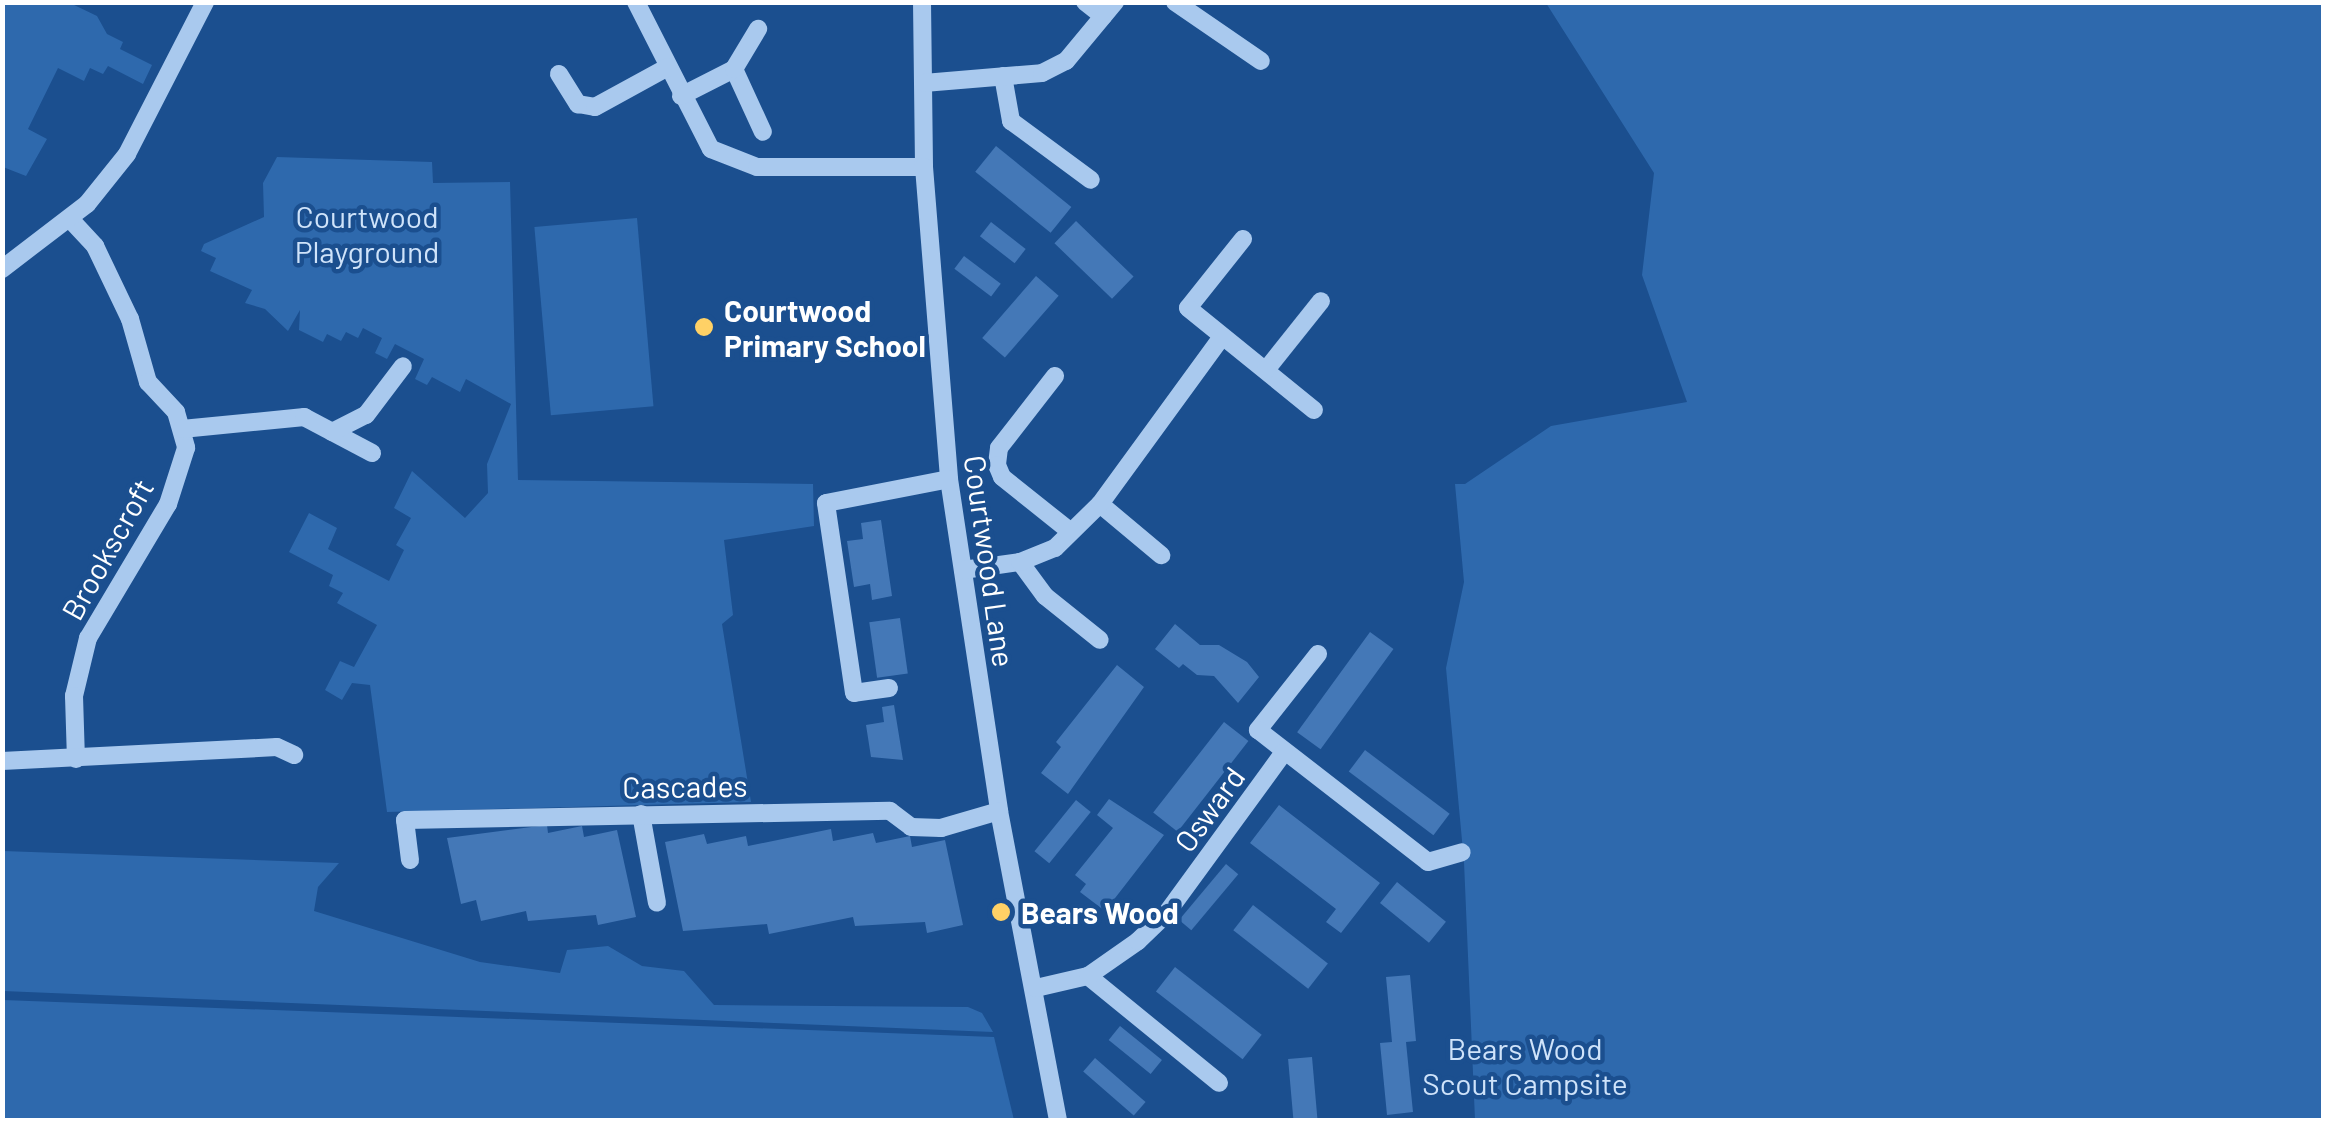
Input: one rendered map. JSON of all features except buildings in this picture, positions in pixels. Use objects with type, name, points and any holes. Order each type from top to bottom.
[{"type":"street","points":[[2,269],[70,219],[127,154],[205,2]]},
{"type":"street","points":[[636,2],[710,149],[757,167],[924,167]]},
{"type":"street","name":"Courtwood Lane","points":[[922,2],[924,167],[949,479],[999,811],[1036,988],[1058,1120]]},
{"type":"street","points":[[924,83],[1042,72],[1066,61],[1108,9],[1085,2]]},
{"type":"street","points":[[1174,2],[1261,61]]},
{"type":"street","points":[[681,96],[734,69],[758,30]]},
{"type":"street","points":[[559,74],[578,104],[595,107],[668,67]]},
{"type":"street","points":[[734,69],[763,132]]},
{"type":"street","points":[[1003,76],[1010,122],[1091,180]]},
{"type":"street","points":[[70,219],[95,246],[130,319],[148,382],[176,412],[182,430],[292,417],[372,453]]},
{"type":"street","points":[[1243,239],[1188,308],[1314,410]]},
{"type":"street","points":[[1266,370],[1321,301]]},
{"type":"street","points":[[963,570],[1041,556],[1071,532],[1100,504],[1222,336]]},
{"type":"street","points":[[332,432],[366,415],[403,366]]},
{"type":"street","points":[[1055,376],[1000,448],[997,466],[1002,477],[1071,532]]},
{"type":"street","name":"Brookscroft","points":[[76,759],[74,696],[88,638],[168,504],[186,448],[182,430]]},
{"type":"street","points":[[889,688],[854,693],[826,503],[949,479]]},
{"type":"street","points":[[1100,504],[1161,555]]},
{"type":"street","points":[[1020,562],[1045,596],[1100,640]]},
{"type":"street","points":[[129,566],[146,576]]},
{"type":"street","name":"Osward","points":[[1318,654],[1258,730],[1428,862],[1462,852]]},
{"type":"street","points":[[2,760],[277,747],[294,755]]},
{"type":"street","name":"Osward","points":[[1036,988],[1088,976],[1166,914],[1284,752]]},
{"type":"street","name":"Cascades","points":[[410,860],[404,820],[890,811],[911,827],[941,828],[999,811]]},
{"type":"street","points":[[641,814],[657,903]]},
{"type":"street","points":[[1088,976],[1219,1083]]},
{"type":"green space","points":[[3,2],[70,3],[97,16],[107,34],[123,42],[120,49],[152,65],[143,84],[108,66],[103,74],[90,68],[84,81],[58,68],[28,129],[47,139],[26,176],[3,167]]},
{"type":"green space","name":"Bears Wood Scout Campsite","points":[[1546,3],[2323,3],[2323,1120],[1475,1120],[1464,862],[1446,668],[1464,582],[1455,484],[1465,484],[1551,426],[1687,402],[1642,275],[1654,173]]},
{"type":"green space","name":"Courtwood Playground","points":[[277,157],[432,162],[433,183],[510,182],[518,480],[813,484],[814,526],[724,540],[733,615],[722,624],[751,802],[387,812],[370,685],[352,683],[342,700],[325,690],[340,661],[354,667],[377,625],[337,603],[343,593],[329,586],[333,575],[289,552],[309,513],[337,528],[328,549],[389,581],[404,550],[396,545],[411,518],[394,508],[412,471],[465,518],[488,493],[487,464],[511,404],[466,379],[460,392],[432,377],[427,385],[415,379],[424,359],[395,344],[387,359],[375,353],[382,338],[363,328],[358,338],[346,332],[341,341],[327,334],[323,342],[299,330],[300,310],[288,331],[265,309],[245,303],[252,290],[210,271],[216,258],[201,251],[204,244],[264,217],[263,183]]},
{"type":"green space","points":[[637,218],[653,406],[551,415],[534,227]]},
{"type":"green space","points":[[3,851],[339,863],[318,887],[314,911],[480,962],[560,973],[567,950],[608,946],[642,966],[684,971],[714,1005],[968,1007],[982,1013],[993,1032],[3,991]]},
{"type":"green space","points":[[3,1000],[994,1037],[1014,1120],[3,1120]]},
{"type":"place","name":"Courtwood Primary School","points":[[704,327]]},
{"type":"place","name":"Bears Wood","points":[[1001,912]]}]
